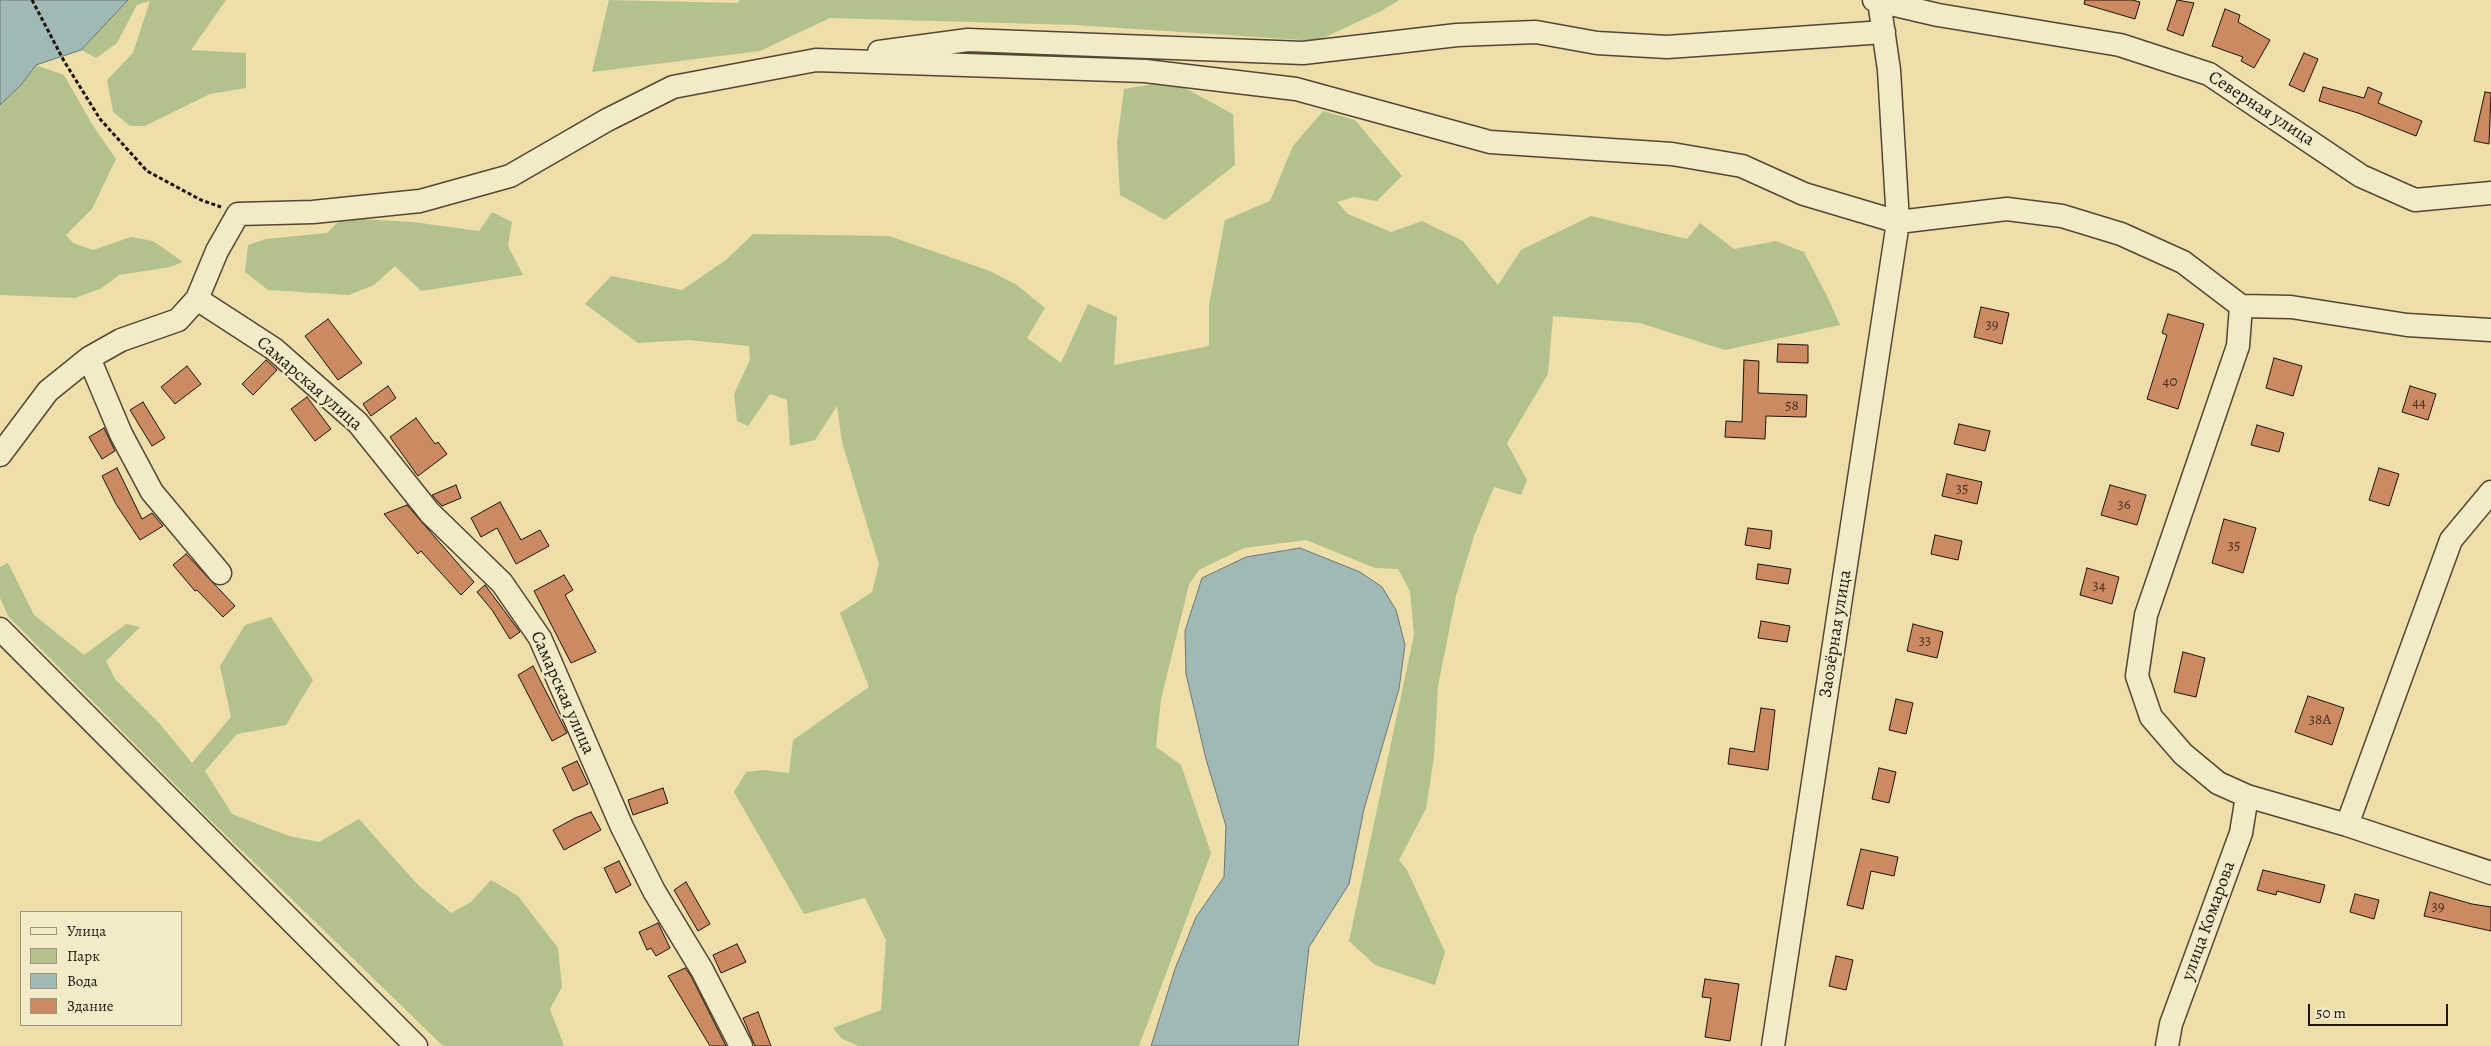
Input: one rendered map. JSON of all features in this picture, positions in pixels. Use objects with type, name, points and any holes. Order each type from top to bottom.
[{"type":"street","name":"Заозёрная улица","points":[[1773,1046],[1898,222],[1889,70],[1884,32],[1877,1]]},
{"type":"street","name":"Северная улица","points":[[1877,1],[1938,15],[2120,45],[2210,74],[2361,176],[2415,200],[2491,194]]},
{"type":"street","points":[[0,455],[48,391],[89,358],[121,340],[178,320],[197,299],[217,251],[238,214],[313,212],[420,201],[510,176],[607,120],[673,88],[816,60],[968,40],[1304,54],[1457,35],[1536,32],[1597,43],[1667,47],[1884,32]]},
{"type":"street","points":[[816,60],[1145,71],[1296,89],[1490,142],[1672,154],[1742,166],[1804,194],[1898,222],[2007,209],[2062,216],[2121,234],[2183,262],[2241,306],[2291,307],[2407,325],[2491,330]]},
{"type":"street","name":"Самарская улица","points":[[197,299],[274,349],[358,422],[430,513],[502,583],[540,638],[622,827],[654,891],[702,970],[741,1046]]},
{"type":"street","points":[[2241,306],[2238,346],[2146,615],[2137,676],[2151,717],[2183,754],[2218,782],[2247,796],[2347,825],[2491,873]]},
{"type":"street","points":[[89,358],[121,434],[152,492],[220,573]]},
{"type":"street","points":[[2347,825],[2451,540],[2491,492]]},
{"type":"street","points":[[0,629],[416,1046]]},
{"type":"street","name":"улица Комарова","points":[[2168,1046],[2171,1024],[2241,832],[2247,796]]},
{"type":"path","points":[[32,0],[64,60],[100,118],[147,171],[201,200],[238,214]]},
{"type":"green space","points":[[128,0],[226,0],[191,50],[246,53],[246,88],[210,94],[145,126],[130,126],[113,112],[107,80],[133,53],[150,1],[137,5],[117,43],[96,58],[81,50]]},
{"type":"green space","points":[[609,0],[737,3],[740,0],[1399,0],[1381,11],[1317,41],[1075,25],[830,18],[760,51],[592,72]]},
{"type":"green space","points":[[36,65],[64,75],[92,124],[116,159],[92,209],[66,235],[73,243],[93,250],[131,237],[153,241],[183,262],[170,267],[119,275],[102,288],[75,298],[0,295],[0,105],[21,85]]},
{"type":"green space","points":[[1172,81],[1233,114],[1235,165],[1165,220],[1120,195],[1117,143],[1124,89]]},
{"type":"green space","points":[[1323,111],[1355,120],[1402,176],[1377,201],[1354,197],[1337,202],[1348,214],[1391,232],[1422,221],[1463,241],[1498,285],[1521,250],[1591,216],[1687,239],[1700,223],[1734,249],[1776,241],[1804,252],[1840,325],[1725,350],[1640,323],[1553,316],[1548,374],[1507,443],[1527,480],[1521,495],[1494,487],[1474,536],[1456,596],[1438,686],[1434,757],[1426,809],[1399,860],[1407,870],[1445,952],[1435,985],[1375,965],[1349,941],[1414,635],[1410,591],[1398,569],[1375,568],[1306,540],[1244,548],[1199,570],[1189,585],[1161,699],[1156,747],[1181,765],[1211,853],[1139,1046],[859,1046],[842,1039],[833,1028],[881,1010],[886,940],[865,898],[804,914],[734,792],[746,772],[763,770],[789,773],[793,740],[869,687],[840,613],[872,592],[879,564],[842,442],[837,406],[815,440],[790,446],[787,400],[770,394],[748,426],[737,421],[734,394],[750,360],[749,346],[688,340],[638,343],[585,304],[611,276],[682,290],[726,260],[753,234],[889,236],[990,271],[1017,285],[1045,308],[1027,338],[1061,363],[1088,304],[1117,317],[1114,365],[1209,346],[1209,305],[1225,220],[1270,201],[1293,146]]},
{"type":"green space","points":[[492,212],[512,222],[508,246],[523,275],[421,291],[395,266],[374,285],[349,295],[268,290],[245,272],[248,245],[266,239],[327,233],[342,218],[413,222],[479,231]]},
{"type":"green space","points":[[8,563],[34,615],[84,655],[126,624],[140,627],[106,661],[115,679],[160,724],[192,763],[231,717],[220,666],[245,625],[271,617],[313,680],[286,725],[237,734],[205,771],[232,814],[289,836],[319,842],[359,819],[418,885],[451,913],[471,902],[491,880],[518,896],[558,948],[562,987],[550,1009],[564,1046],[443,1046],[204,814],[8,616],[0,598],[0,567]]},
{"type":"water","points":[[0,0],[128,0],[81,50],[36,65],[21,85],[0,105]]},
{"type":"water","points":[[1300,548],[1360,572],[1382,587],[1396,610],[1405,645],[1399,689],[1364,809],[1349,884],[1309,947],[1298,1046],[1151,1046],[1175,969],[1196,917],[1224,877],[1226,826],[1206,759],[1186,674],[1185,631],[1202,578],[1246,557]]},
{"type":"building","points":[[2085,0],[2132,0],[2140,2],[2135,19],[2084,4]]},
{"type":"building","points":[[2177,0],[2194,3],[2183,36],[2167,30]]},
{"type":"building","points":[[2225,9],[2240,15],[2238,22],[2270,40],[2254,68],[2241,61],[2243,57],[2212,46]]},
{"type":"building","points":[[2304,53],[2318,59],[2304,92],[2289,85]]},
{"type":"building","points":[[2323,87],[2364,98],[2368,87],[2382,93],[2378,103],[2422,121],[2416,136],[2358,113],[2319,101]]},
{"type":"building","points":[[2485,92],[2491,93],[2489,144],[2474,141]]},
{"type":"building","points":[[1981,307],[2009,313],[2002,344],[1974,337]]},
{"type":"building","points":[[2168,314],[2204,324],[2178,409],[2147,399],[2167,335],[2162,333]]},
{"type":"building","points":[[328,319],[362,363],[338,380],[305,336]]},
{"type":"building","points":[[1778,344],[1808,345],[1808,363],[1777,362]]},
{"type":"building","points":[[2274,358],[2302,366],[2293,396],[2266,388]]},
{"type":"building","points":[[266,360],[277,370],[253,395],[242,384]]},
{"type":"building","points":[[1744,360],[1759,361],[1758,393],[1807,395],[1806,417],[1766,416],[1765,439],[1725,437],[1726,421],[1742,422]]},
{"type":"building","points":[[187,366],[201,384],[175,404],[161,387]]},
{"type":"building","points":[[388,386],[396,398],[371,416],[363,404]]},
{"type":"building","points":[[2410,386],[2436,394],[2428,420],[2402,412]]},
{"type":"building","points":[[307,397],[331,429],[315,441],[291,409]]},
{"type":"building","points":[[143,402],[165,438],[152,446],[130,410]]},
{"type":"building","points":[[416,418],[435,444],[438,442],[447,454],[418,476],[390,437]]},
{"type":"building","points":[[1959,424],[1990,431],[1985,451],[1954,444]]},
{"type":"building","points":[[2257,425],[2284,433],[2279,452],[2251,445]]},
{"type":"building","points":[[104,428],[115,451],[102,459],[89,437]]},
{"type":"building","points":[[117,468],[142,519],[152,513],[163,526],[140,540],[116,504],[102,476]]},
{"type":"building","points":[[2379,468],[2399,474],[2389,506],[2369,500]]},
{"type":"building","points":[[1947,474],[1982,482],[1977,504],[1942,496]]},
{"type":"building","points":[[456,485],[461,498],[442,506],[432,495]]},
{"type":"building","points":[[2110,485],[2146,495],[2137,525],[2101,515]]},
{"type":"building","points":[[500,502],[521,540],[540,530],[549,546],[516,564],[497,528],[481,537],[471,518]]},
{"type":"building","points":[[407,505],[474,582],[461,595],[421,551],[418,554],[384,514]]},
{"type":"building","points":[[2224,519],[2256,528],[2243,573],[2212,563]]},
{"type":"building","points":[[1748,528],[1772,531],[1770,549],[1745,545]]},
{"type":"building","points":[[1935,535],[1962,541],[1958,560],[1931,554]]},
{"type":"building","points":[[186,554],[235,606],[223,617],[197,590],[195,591],[173,565]]},
{"type":"building","points":[[1758,564],[1791,569],[1788,584],[1756,579]]},
{"type":"building","points":[[2087,568],[2119,577],[2112,604],[2080,595]]},
{"type":"building","points":[[564,575],[573,590],[565,595],[596,652],[571,663],[534,591]]},
{"type":"building","points":[[485,585],[520,632],[510,639],[492,610],[477,592]]},
{"type":"building","points":[[1761,621],[1790,626],[1787,642],[1758,638]]},
{"type":"building","points":[[1913,624],[1943,632],[1937,658],[1907,651]]},
{"type":"building","points":[[2183,652],[2205,658],[2196,697],[2174,692]]},
{"type":"building","points":[[533,666],[567,733],[552,741],[518,675]]},
{"type":"building","points":[[2308,696],[2344,708],[2332,745],[2295,732]]},
{"type":"building","points":[[1896,699],[1913,703],[1906,734],[1889,730]]},
{"type":"building","points":[[1761,708],[1775,710],[1768,770],[1728,764],[1730,748],[1754,752]]},
{"type":"building","points":[[577,761],[588,784],[573,791],[562,768]]},
{"type":"building","points":[[1879,768],[1896,772],[1889,803],[1872,799]]},
{"type":"building","points":[[663,788],[668,803],[633,815],[628,800]]},
{"type":"building","points":[[591,812],[601,830],[564,850],[553,830]]},
{"type":"building","points":[[1861,849],[1898,857],[1894,876],[1871,871],[1863,909],[1847,905]]},
{"type":"building","points":[[619,861],[631,885],[616,893],[604,868]]},
{"type":"building","points":[[2263,870],[2325,885],[2320,903],[2277,891],[2276,895],[2257,890]]},
{"type":"building","points":[[686,882],[710,924],[698,931],[674,890]]},
{"type":"building","points":[[2430,892],[2472,904],[2491,907],[2491,931],[2424,916]]},
{"type":"building","points":[[2355,894],[2379,900],[2374,919],[2350,912]]},
{"type":"building","points":[[658,923],[670,948],[656,956],[651,948],[647,950],[639,932]]},
{"type":"building","points":[[737,944],[746,962],[721,973],[713,955]]},
{"type":"building","points":[[1836,956],[1853,960],[1846,990],[1829,986]]},
{"type":"building","points":[[685,968],[691,976],[726,1046],[710,1046],[668,976]]},
{"type":"building","points":[[1705,979],[1739,984],[1730,1041],[1705,1037],[1711,998],[1702,997]]},
{"type":"building","points":[[758,1012],[771,1046],[755,1046],[743,1018]]}]
